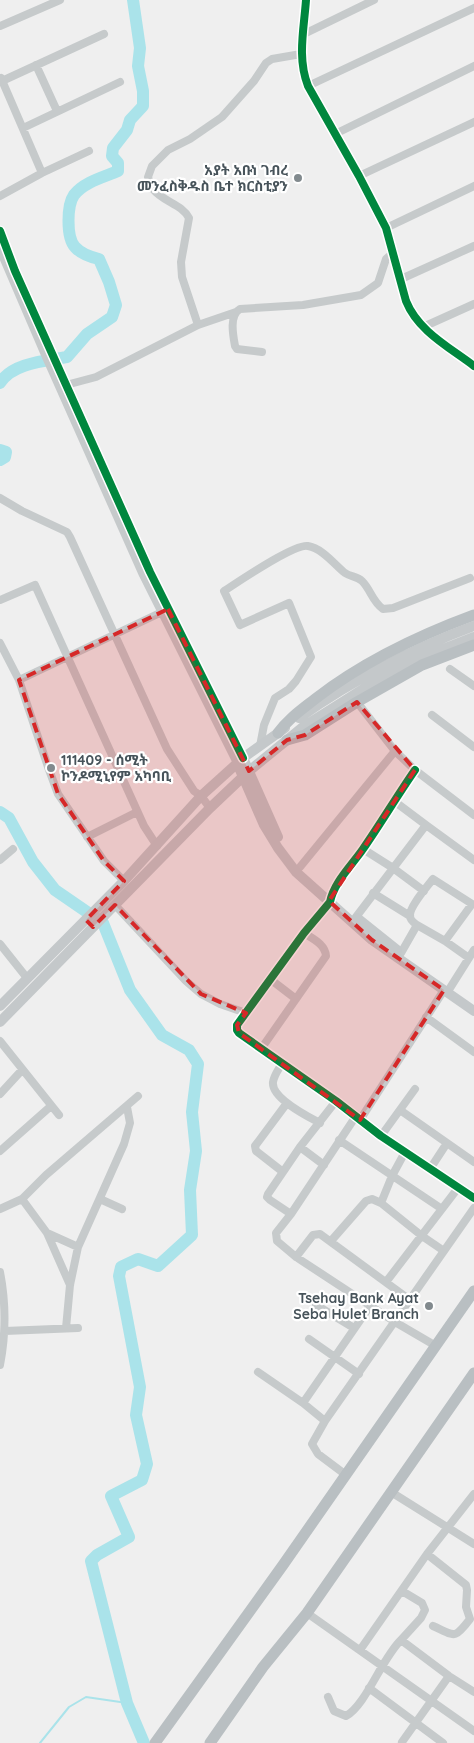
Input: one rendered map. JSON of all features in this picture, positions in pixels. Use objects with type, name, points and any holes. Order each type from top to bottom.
[{"type":"highway","points":[[474,615],[432,630],[384,654],[330,688],[292,716],[283,736],[305,735],[357,702],[422,665],[474,645]]},
{"type":"highway","points":[[155,1743],[346,1476],[474,1292]]},
{"type":"highway","points":[[213,1739],[263,1667],[307,1613],[474,1372]]},
{"type":"main road","points":[[102,911],[115,905],[283,736],[346,688],[402,657],[446,636],[474,626]]},
{"type":"main road","points":[[300,723],[413,661],[474,637]]},
{"type":"main road","points":[[0,1022],[102,911],[124,881],[201,796],[240,760],[260,746],[283,736]]},
{"type":"main road","points":[[240,760],[275,833],[300,867],[372,940],[447,989],[474,1004]]},
{"type":"main road","points":[[246,774],[252,799],[264,825],[296,872],[356,917],[474,1012]]},
{"type":"main road","points":[[227,792],[241,792],[252,799]]},
{"type":"main road","points":[[0,1006],[27,978],[90,923]]},
{"type":"street","points":[[0,26],[60,0]]},
{"type":"street","points":[[306,0],[301,54],[302,72],[386,228],[410,312],[423,327],[472,363]]},
{"type":"street","points":[[304,34],[374,0]]},
{"type":"street","points":[[308,86],[474,8]]},
{"type":"street","points":[[42,173],[1,78],[36,65],[104,34]]},
{"type":"street","points":[[198,324],[182,278],[181,262],[189,218],[186,212],[153,189],[148,178],[152,166],[168,150],[190,139],[222,118],[254,81],[266,63],[272,59],[301,54]]},
{"type":"street","points":[[36,65],[57,111]]},
{"type":"street","points":[[335,134],[474,66]]},
{"type":"street","points":[[23,128],[120,82]]},
{"type":"street","points":[[359,176],[474,122]]},
{"type":"street","points":[[0,196],[89,150]]},
{"type":"street","points":[[386,228],[474,186]]},
{"type":"street","points":[[0,231],[48,354]]},
{"type":"street","points":[[401,279],[474,246]]},
{"type":"street","points":[[0,250],[164,611],[240,760]]},
{"type":"street","points":[[66,385],[96,377],[198,324],[240,309],[303,306],[361,295],[378,283],[386,259],[394,252]]},
{"type":"street","points":[[423,327],[474,304]]},
{"type":"street","points":[[236,312],[233,316],[235,346],[237,349],[262,352]]},
{"type":"street","points":[[56,370],[66,385],[164,611]]},
{"type":"street","points":[[0,498],[22,511],[67,532],[167,749],[194,791],[201,796],[210,808]]},
{"type":"street","points":[[260,746],[264,725],[274,698],[289,689],[311,657],[289,602],[240,624],[224,590],[290,551],[302,546],[309,546],[320,552],[348,575],[356,577],[363,582],[375,603],[383,609],[393,608],[470,578]]},
{"type":"street","points":[[0,600],[35,585],[137,812],[157,846]]},
{"type":"street","points":[[19,680],[164,611]]},
{"type":"street","points":[[0,643],[19,680],[58,794],[104,861],[124,881]]},
{"type":"street","points":[[450,670],[474,686]]},
{"type":"street","points":[[357,702],[395,751],[415,770],[474,814]]},
{"type":"street","points":[[432,715],[474,747]]},
{"type":"street","points":[[300,867],[395,751]]},
{"type":"street","points":[[415,770],[346,872],[331,899],[270,979],[237,1026],[237,1030],[239,1034],[336,1101],[381,1136],[474,1198]]},
{"type":"street","points":[[394,801],[474,860]]},
{"type":"street","points":[[87,837],[137,812]]},
{"type":"street","points":[[356,917],[426,825]]},
{"type":"street","points":[[0,860],[13,849]]},
{"type":"street","points":[[362,850],[393,868],[424,891]]},
{"type":"street","points":[[445,942],[473,903],[433,879],[411,908],[410,916],[412,922],[468,958]]},
{"type":"street","points":[[373,893],[410,916]]},
{"type":"street","points":[[115,905],[186,981],[202,994],[220,1004],[246,1013]]},
{"type":"street","points":[[401,953],[417,925]]},
{"type":"street","points":[[261,1049],[326,956],[326,951],[321,944],[304,933]]},
{"type":"street","points":[[0,944],[27,978]]},
{"type":"street","points":[[436,1346],[395,1322],[296,1257],[277,1241],[276,1234],[339,1140],[358,1118],[474,950]]},
{"type":"street","points":[[270,979],[296,999]]},
{"type":"street","points":[[426,1017],[474,1052]]},
{"type":"street","points":[[0,1041],[59,1115]]},
{"type":"street","points":[[282,1064],[275,1076],[273,1088],[276,1093],[287,1103],[320,1123]]},
{"type":"street","points":[[0,1094],[22,1070]]},
{"type":"street","points":[[381,1136],[415,1088]]},
{"type":"street","points":[[0,1209],[22,1199],[46,1175],[138,1096]]},
{"type":"street","points":[[291,1214],[267,1197],[300,1147],[336,1101]]},
{"type":"street","points":[[283,1172],[256,1151],[255,1146],[287,1103]]},
{"type":"street","points":[[0,1151],[51,1106]]},
{"type":"street","points":[[66,1328],[70,1284],[78,1247],[124,1144],[130,1123],[127,1107]]},
{"type":"street","points":[[400,1110],[473,1160]]},
{"type":"street","points":[[339,1140],[442,1209]]},
{"type":"street","points":[[430,1169],[447,1143]]},
{"type":"street","points":[[300,1147],[324,1165]]},
{"type":"street","points":[[381,1203],[392,1176],[405,1152]]},
{"type":"street","points":[[386,1282],[458,1188]]},
{"type":"street","points":[[22,1199],[47,1233],[70,1284]]},
{"type":"street","points":[[100,1199],[122,1209]]},
{"type":"street","points":[[331,1241],[366,1201],[372,1199],[381,1203],[444,1251]]},
{"type":"street","points":[[346,1476],[318,1454],[312,1444],[325,1421],[474,1208]]},
{"type":"street","points":[[47,1233],[78,1247]]},
{"type":"street","points":[[296,1257],[313,1235],[320,1234],[410,1300]]},
{"type":"street","points":[[0,1272],[5,1306],[5,1331],[0,1365]]},
{"type":"street","points":[[316,1305],[354,1328]]},
{"type":"street","points":[[303,1403],[370,1306]]},
{"type":"street","points":[[5,1331],[78,1328]]},
{"type":"street","points":[[309,1339],[359,1374]]},
{"type":"street","points":[[258,1372],[303,1403],[325,1421]]},
{"type":"street","points":[[391,1492],[474,1544]]},
{"type":"street","points":[[360,1650],[448,1526],[470,1506],[474,1494]]},
{"type":"street","points":[[427,1554],[466,1585],[468,1590],[466,1606],[470,1619],[457,1634],[453,1635],[433,1626]]},
{"type":"street","points":[[328,1697],[334,1711],[346,1716],[352,1713],[392,1649],[421,1618],[426,1610],[422,1602],[402,1591]]},
{"type":"street","points":[[307,1613],[474,1731]]},
{"type":"street","points":[[401,1640],[474,1692]]},
{"type":"street","points":[[402,1742],[449,1676]]},
{"type":"street","points":[[369,1688],[443,1743]]},
{"type":"highlighted area","points":[[168,609],[249,771],[287,740],[305,735],[357,702],[415,770],[329,901],[372,940],[444,990],[360,1120],[239,1033],[237,1025],[246,1013],[201,994],[115,905],[93,927],[86,920],[124,881],[104,861],[58,794],[19,680]]},
{"type":"waterway","points":[[0,383],[5,376],[21,367],[67,357],[87,334],[112,317],[116,305],[109,282],[99,259],[83,253],[72,242],[69,229],[69,213],[72,200],[78,190],[95,180],[118,171],[118,163],[112,156],[113,148],[127,130],[130,120],[143,106],[143,91],[138,66],[140,48],[133,0]]},
{"type":"waterway","points":[[0,450],[6,452],[5,457],[0,460]]},
{"type":"waterway","points":[[0,812],[9,818],[33,862],[55,890],[103,923],[130,990],[162,1035],[189,1050],[198,1064],[192,1112],[196,1151],[190,1190],[192,1235],[158,1266],[138,1259],[121,1267],[119,1276],[140,1387],[136,1415],[147,1464],[142,1480],[111,1496],[129,1537],[97,1555],[91,1561],[127,1703],[144,1743]]},
{"type":"waterway","points":[[40,1743],[69,1707],[86,1697],[127,1703]]},
{"type":"cycle path","points":[[306,0],[302,54],[308,86],[386,228],[406,301],[411,312],[435,338],[474,366]]},
{"type":"cycle path","points":[[0,231],[15,271],[150,572],[243,758]]},
{"type":"cycle path","points":[[415,770],[363,849],[339,881],[330,902],[304,933],[237,1025],[237,1030],[336,1101],[381,1136],[474,1198]]},
{"type":"place","name":"አያት አቡነ ገብረ መንፈስቅዱስ ቤተ ክርስቲያን","points":[[298,178]]},
{"type":"place","name":"111409 - ሰሚት ኮንዶሚኒየም አካባቢ","points":[[51,768]]},
{"type":"place","name":"Tsehay Bank Ayat Seba Hulet Branch","points":[[429,1306]]}]
